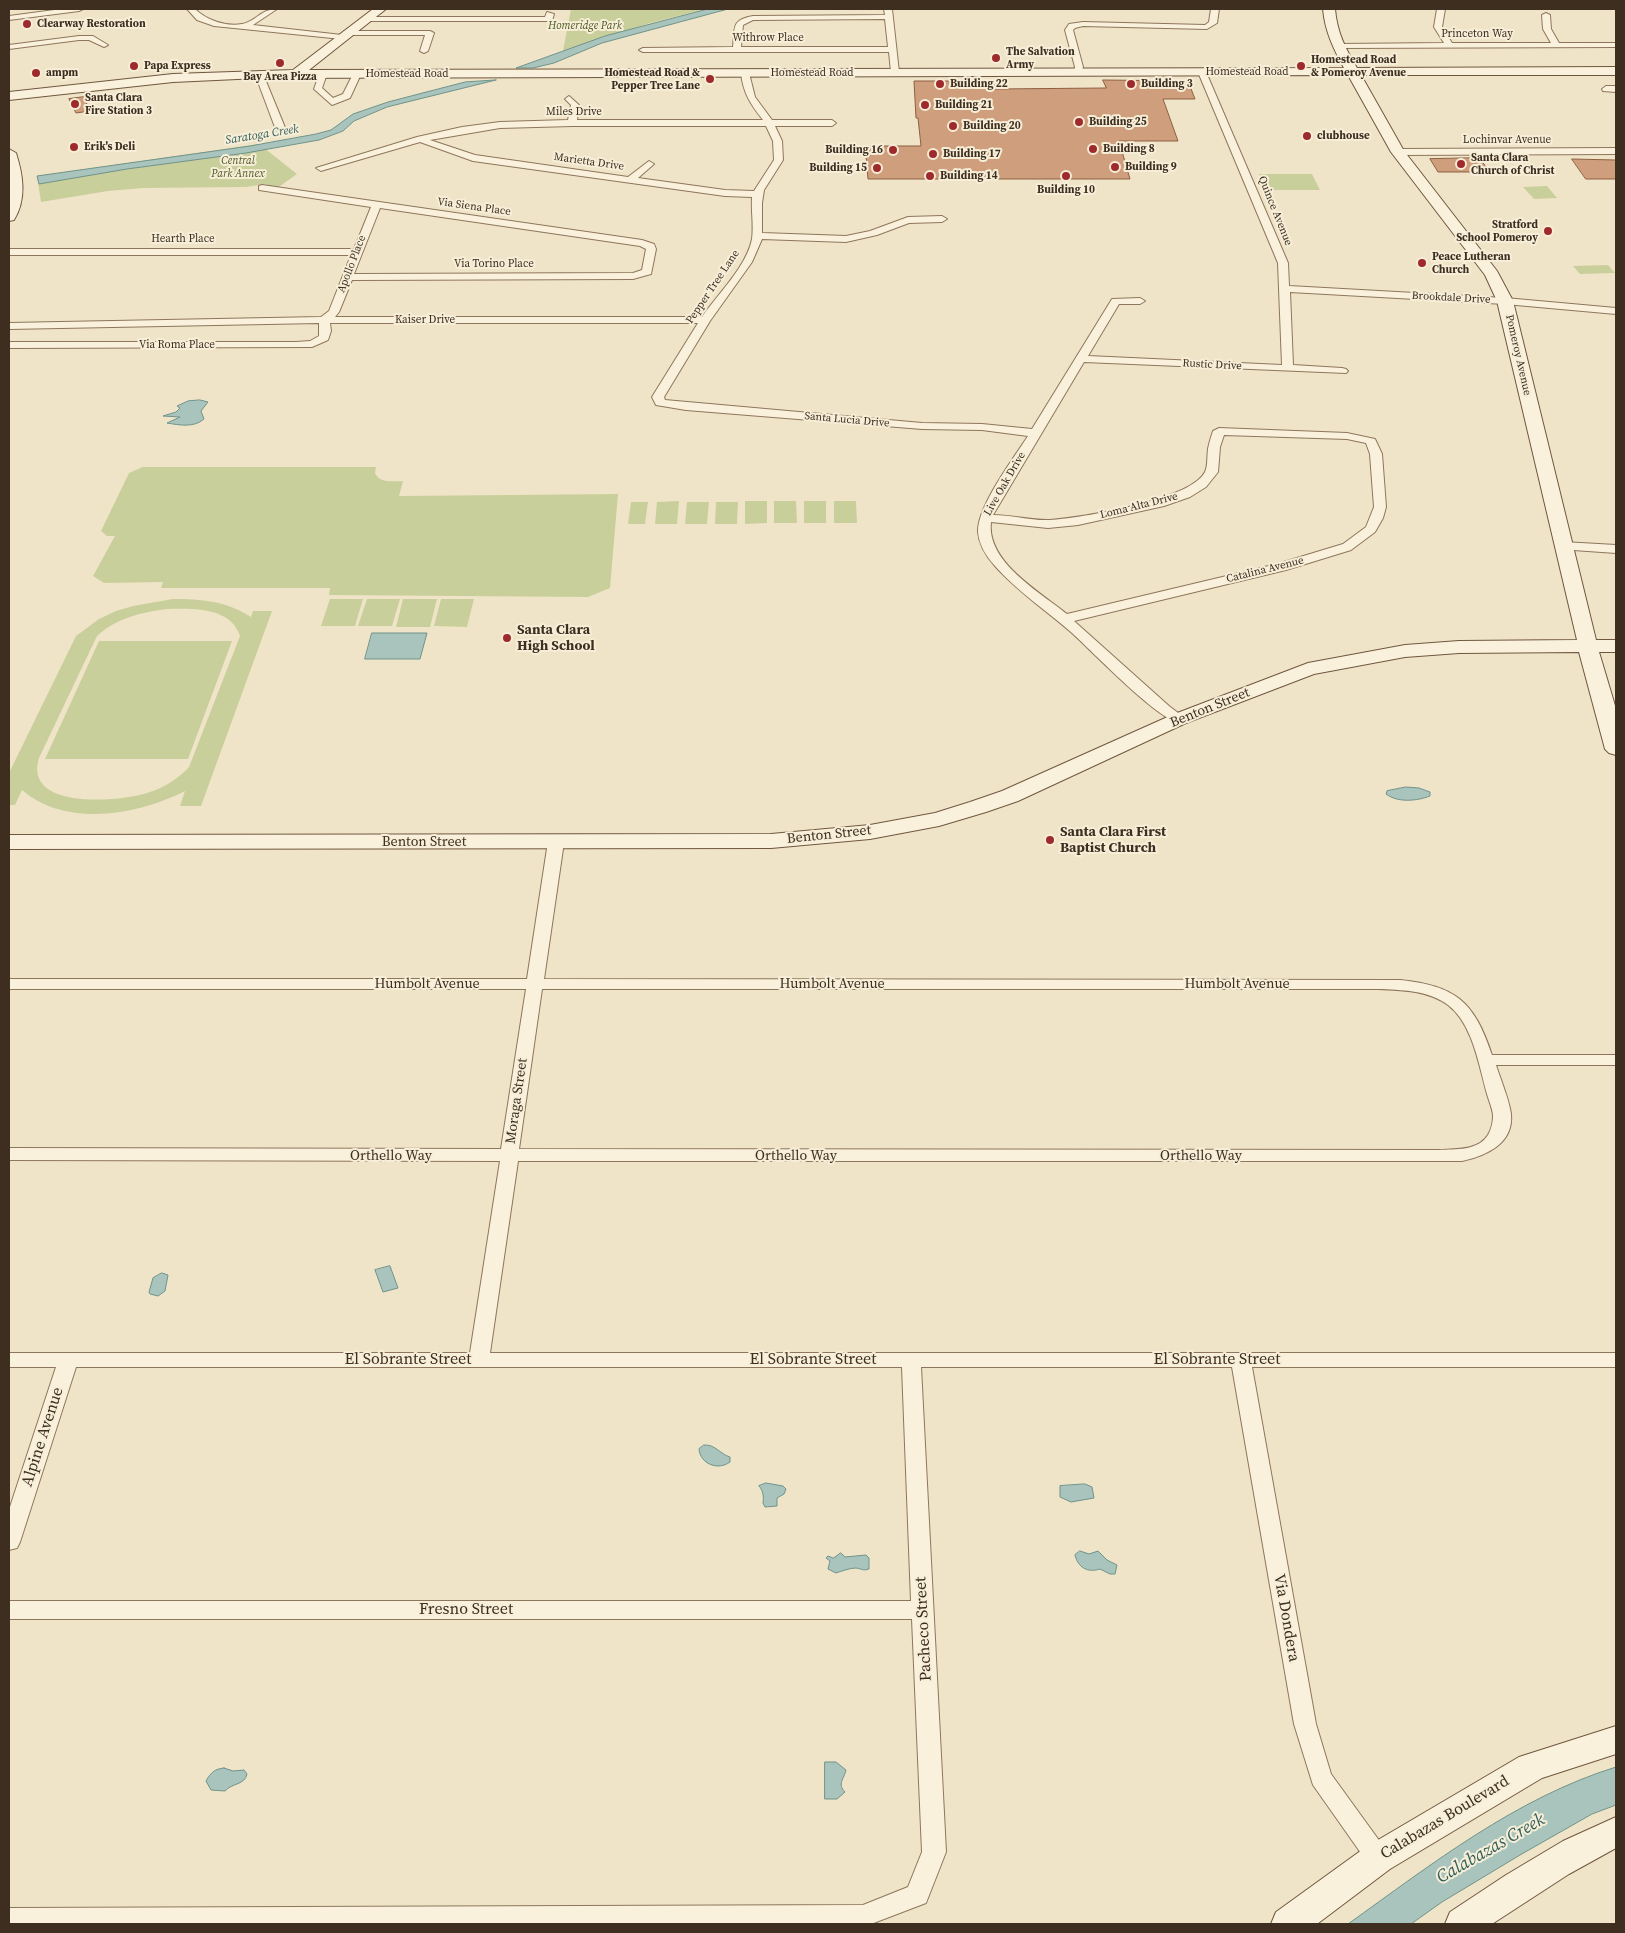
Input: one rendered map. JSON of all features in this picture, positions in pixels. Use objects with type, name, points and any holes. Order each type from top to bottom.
[{"type":"main road","points":[[296,74],[380,9]]},
{"type":"main road","name":"Pomeroy Avenue","points":[[1329,9],[1331,28],[1338,46],[1398,152],[1492,274],[1505,301],[1592,668],[1616,746]]},
{"type":"main road","name":"Homestead Road","points":[[9,96],[174,78],[259,74],[1616,71]]},
{"type":"main road","points":[[9,153],[18,184],[9,216]]},
{"type":"main road","name":"Benton Street","points":[[9,842],[771,841],[862,833],[939,819],[1010,796],[1179,719],[1308,669],[1405,651],[1458,647],[1616,646]]},
{"type":"main road","name":"Calabazas Boulevard","points":[[1289,1924],[1378,1858],[1531,1767],[1616,1740]]},
{"type":"main road","points":[[1463,1924],[1519,1884],[1576,1850],[1616,1832]]},
{"type":"street","points":[[9,18],[79,9]]},
{"type":"street","points":[[191,9],[200,18],[214,24],[243,28],[344,35],[430,33],[424,51]]},
{"type":"street","points":[[243,28],[273,9]]},
{"type":"street","points":[[1078,72],[1079,67],[1069,30],[1072,26],[1083,24],[1207,27],[1213,23],[1215,9]]},
{"type":"street","points":[[1441,9],[1438,27],[1449,45]]},
{"type":"street","points":[[479,19],[485,10]]},
{"type":"street","points":[[737,49],[739,24],[743,20],[753,18],[888,13],[895,72]]},
{"type":"street","points":[[366,20],[549,19],[550,14]]},
{"type":"street","points":[[1546,15],[1547,30],[1556,45]]},
{"type":"street","points":[[9,47],[80,38],[90,38],[104,45]]},
{"type":"street","name":"Princeton Way","points":[[1338,46],[1616,45]]},
{"type":"street","name":"Withrow Place","points":[[643,50],[892,49]]},
{"type":"street","name":"Quince Avenue","points":[[1202,72],[1283,263],[1288,370]]},
{"type":"street","points":[[745,73],[747,93],[753,105],[770,123],[777,136],[779,155],[775,171],[759,188],[758,194]]},
{"type":"street","points":[[259,74],[281,130]]},
{"type":"street","points":[[323,74],[318,89],[328,103],[347,96],[357,74]]},
{"type":"street","points":[[1606,89],[1616,89]]},
{"type":"street","points":[[569,99],[575,105],[572,123]]},
{"type":"street","points":[[454,119],[462,130]]},
{"type":"street","name":"Miles Drive","points":[[321,168],[420,139],[462,130],[500,126],[572,123],[832,123]]},
{"type":"street","name":"Marietta Drive","points":[[420,139],[473,158],[726,193],[758,194]]},
{"type":"street","name":"Lochinvar Avenue","points":[[1398,152],[1616,151]]},
{"type":"street","points":[[632,179],[649,164]]},
{"type":"street","name":"Via Siena Place","points":[[262,188],[642,243],[650,246],[651,250],[647,272],[642,275]]},
{"type":"street","name":"Pepper Tree Lane","points":[[660,402],[658,397],[705,320],[752,253],[758,236],[758,194]]},
{"type":"street","name":"Apollo Place","points":[[324,320],[334,312],[376,205]]},
{"type":"street","points":[[758,236],[846,239],[874,233],[908,220],[942,218]]},
{"type":"street","name":"Hearth Place","points":[[9,252],[357,252]]},
{"type":"street","name":"Via Torino Place","points":[[347,277],[642,275]]},
{"type":"street","name":"Brookdale Drive","points":[[1285,289],[1505,301],[1616,311]]},
{"type":"street","name":"Live Oak Drive","points":[[1140,301],[1116,301],[984,518],[987,545],[994,557],[1004,568],[1164,709],[1179,719]]},
{"type":"street","name":"Kaiser Drive","points":[[9,320],[135,325],[144,322],[324,320],[705,320]]},
{"type":"street","name":"Via Roma Place","points":[[9,345],[103,341],[312,344],[324,338],[326,331],[324,320]]},
{"type":"street","points":[[103,341],[104,324]]},
{"type":"street","name":"Kaiser Drive","points":[[9,326],[104,324]]},
{"type":"street","name":"Rustic Drive","points":[[1081,359],[1342,371]]},
{"type":"street","name":"Santa Lucia Drive","points":[[660,402],[686,407],[913,425],[982,427],[1034,433]]},
{"type":"street","name":"Loma Alta Drive","points":[[984,518],[1048,524],[1078,521],[1160,503],[1186,494],[1202,484],[1212,472],[1214,447],[1219,431],[1347,436],[1371,442]]},
{"type":"street","name":"Catalina Avenue","points":[[1064,619],[1280,567],[1347,547],[1370,529],[1377,518],[1380,507],[1376,454],[1371,442]]},
{"type":"street","points":[[1563,546],[1616,549]]},
{"type":"street","name":"Moraga Street","points":[[479,1360],[556,842]]},
{"type":"street","name":"Humbolt Avenue","points":[[9,984],[1403,985],[1426,989],[1460,1007],[1472,1023],[1485,1060]]},
{"type":"street","points":[[1485,1060],[1616,1060]]},
{"type":"street","name":"Orthello Way","points":[[9,1154],[509,1156],[1468,1155],[1484,1149],[1496,1140],[1501,1129],[1502,1115],[1485,1060]]},
{"type":"street","name":"El Sobrante Street","points":[[9,1360],[1616,1360]]},
{"type":"street","name":"Alpine Avenue","points":[[9,1542],[68,1360]]},
{"type":"street","name":"Pacheco Street","points":[[911,1360],[934,1852],[917,1895]]},
{"type":"street","name":"Via Dondera","points":[[1241,1360],[1305,1724],[1321,1778],[1378,1858]]},
{"type":"street","name":"Fresno Street","points":[[9,1610],[924,1610]]},
{"type":"street","points":[[9,1919],[863,1916],[917,1895]]},
{"type":"green space","name":"Homeridge Park","points":[[571,9],[705,9],[650,23],[563,51]]},
{"type":"green space","name":"Central Park Annex","points":[[259,144],[297,174],[276,189],[265,184],[246,187],[143,188],[108,191],[41,202],[37,176]]},
{"type":"green space","points":[[1259,174],[1312,174],[1320,190],[1266,190]]},
{"type":"green space","points":[[1547,186],[1557,198],[1534,199],[1523,187]]},
{"type":"green space","points":[[1608,265],[1615,273],[1580,274],[1573,266]]},
{"type":"green space","points":[[143,467],[376,467],[375,473],[380,479],[403,481],[399,496],[618,494],[610,588],[588,597],[329,595],[330,588],[161,588],[163,582],[104,583],[93,576],[115,536],[107,536],[101,531],[129,473]]},
{"type":"green space","points":[[679,501],[677,524],[655,524],[657,502]]},
{"type":"green space","points":[[745,501],[767,501],[767,523],[745,524]]},
{"type":"green space","points":[[774,501],[796,501],[797,523],[774,523]]},
{"type":"green space","points":[[804,501],[826,501],[826,523],[804,523]]},
{"type":"green space","points":[[834,501],[856,501],[857,523],[834,523]]},
{"type":"green space","points":[[631,502],[648,502],[645,524],[628,524]]},
{"type":"green space","points":[[687,502],[709,502],[707,524],[685,524]]},
{"type":"green space","points":[[716,502],[738,502],[737,524],[715,524]]},
{"type":"green space","points":[[183,599],[204,600],[223,604],[251,617],[253,611],[272,611],[201,806],[180,806],[185,791],[146,806],[124,811],[102,814],[81,813],[59,810],[40,802],[22,790],[15,805],[9,805],[9,773],[76,636],[99,619],[133,606]],"holes":[[[199,609],[220,614],[235,626],[240,636],[189,767],[175,780],[159,789],[116,799],[76,798],[59,794],[45,787],[38,775],[39,758],[97,636],[121,620],[158,610]]]},
{"type":"green space","points":[[330,599],[363,599],[355,626],[321,626]]},
{"type":"green space","points":[[367,599],[400,599],[392,626],[358,626]]},
{"type":"green space","points":[[403,599],[437,599],[430,627],[396,627]]},
{"type":"green space","points":[[441,599],[474,599],[467,627],[434,626]]},
{"type":"green space","points":[[99,641],[232,641],[188,759],[45,759]]},
{"type":"water","points":[[708,9],[728,9],[602,43],[554,63],[533,68],[516,68],[605,36]]},
{"type":"water","points":[[496,80],[387,107],[354,121],[343,131],[319,140],[246,153],[127,169],[39,184],[37,176],[250,146],[316,134],[331,130],[353,114],[388,102],[465,82]]},
{"type":"water","points":[[200,400],[208,402],[201,411],[204,419],[196,424],[167,423],[180,417],[163,416],[176,412],[180,408],[177,406],[188,401]]},
{"type":"water","points":[[372,633],[427,633],[420,659],[365,659]]},
{"type":"water","points":[[1406,787],[1419,788],[1430,792],[1430,796],[1402,800],[1386,794],[1387,791]]},
{"type":"water","points":[[390,1266],[398,1288],[383,1292],[375,1270]]},
{"type":"water","points":[[162,1273],[168,1275],[165,1291],[158,1296],[150,1294],[153,1278]]},
{"type":"water","points":[[704,1445],[711,1446],[730,1457],[730,1462],[720,1466],[710,1465],[700,1454],[699,1449]]},
{"type":"water","points":[[766,1483],[783,1486],[786,1489],[784,1494],[777,1498],[777,1506],[765,1507],[763,1503],[763,1494],[759,1486]]},
{"type":"water","points":[[1085,1484],[1092,1487],[1094,1498],[1071,1502],[1060,1497],[1060,1486]]},
{"type":"water","points":[[1080,1551],[1089,1554],[1098,1551],[1107,1560],[1117,1565],[1115,1574],[1110,1574],[1100,1569],[1088,1570],[1084,1568],[1078,1563],[1075,1555]]},
{"type":"water","points":[[841,1553],[845,1557],[866,1555],[869,1558],[869,1569],[854,1568],[836,1573],[828,1569],[830,1561],[826,1558],[828,1556],[833,1558]]},
{"type":"water","points":[[825,1762],[836,1762],[846,1770],[841,1784],[845,1792],[837,1799],[825,1799]]},
{"type":"water","name":"Calabazas Creek","points":[[1616,1767],[1616,1805],[1592,1814],[1520,1855],[1442,1902],[1411,1924],[1348,1924],[1443,1856],[1509,1814],[1579,1780]]},
{"type":"water","points":[[224,1768],[233,1771],[244,1770],[247,1774],[246,1778],[225,1791],[211,1790],[206,1781],[218,1769]]},
{"type":"building","points":[[1103,80],[1188,81],[1195,99],[1163,99],[1178,141],[1119,141],[1130,179],[868,179],[866,156],[870,156],[869,146],[921,146],[918,118],[916,118],[914,81],[966,81],[967,84],[994,84],[995,89],[1106,88]]},
{"type":"building","name":"Santa Clara Fire Station 3","points":[[84,97],[90,111],[76,113],[69,99]]},
{"type":"building","name":"Santa Clara Church of Christ","points":[[1480,158],[1489,172],[1438,172],[1430,159]]},
{"type":"building","points":[[1572,159],[1616,160],[1616,179],[1586,179]]},
{"type":"place","name":"Clearway Restoration","points":[[27,24]]},
{"type":"place","name":"The Salvation Army","points":[[996,58]]},
{"type":"place","name":"Bay Area Pizza","points":[[280,63]]},
{"type":"place","name":"Papa Express","points":[[134,66]]},
{"type":"place","name":"Homestead Road & Pomeroy Avenue","points":[[1301,66]]},
{"type":"place","name":"ampm","points":[[36,73]]},
{"type":"place","name":"Homestead Road & Pepper Tree Lane","points":[[710,79]]},
{"type":"place","name":"Building 22","points":[[940,84]]},
{"type":"place","name":"Building 3","points":[[1131,84]]},
{"type":"place","name":"Santa Clara Fire Station 3","points":[[75,104]]},
{"type":"place","name":"Building 21","points":[[925,105]]},
{"type":"place","name":"Building 25","points":[[1079,122]]},
{"type":"place","name":"Building 20","points":[[953,126]]},
{"type":"place","name":"clubhouse","points":[[1307,136]]},
{"type":"place","name":"Erik's Deli","points":[[74,147]]},
{"type":"place","name":"Building 8","points":[[1093,149]]},
{"type":"place","name":"Building 16","points":[[893,150]]},
{"type":"place","name":"Building 17","points":[[933,154]]},
{"type":"place","name":"Santa Clara Church of Christ","points":[[1461,164]]},
{"type":"place","name":"Building 9","points":[[1115,167]]},
{"type":"place","name":"Building 15","points":[[877,168]]},
{"type":"place","name":"Building 14","points":[[930,176]]},
{"type":"place","name":"Building 10","points":[[1066,176]]},
{"type":"place","name":"Stratford School Pomeroy","points":[[1548,231]]},
{"type":"place","name":"Peace Lutheran Church","points":[[1422,263]]},
{"type":"place","name":"Santa Clara High School","points":[[507,638]]},
{"type":"place","name":"Santa Clara First Baptist Church","points":[[1050,840]]},
{"type":"water label","name":"Saratoga Creek","points":[[262,135]]}]
